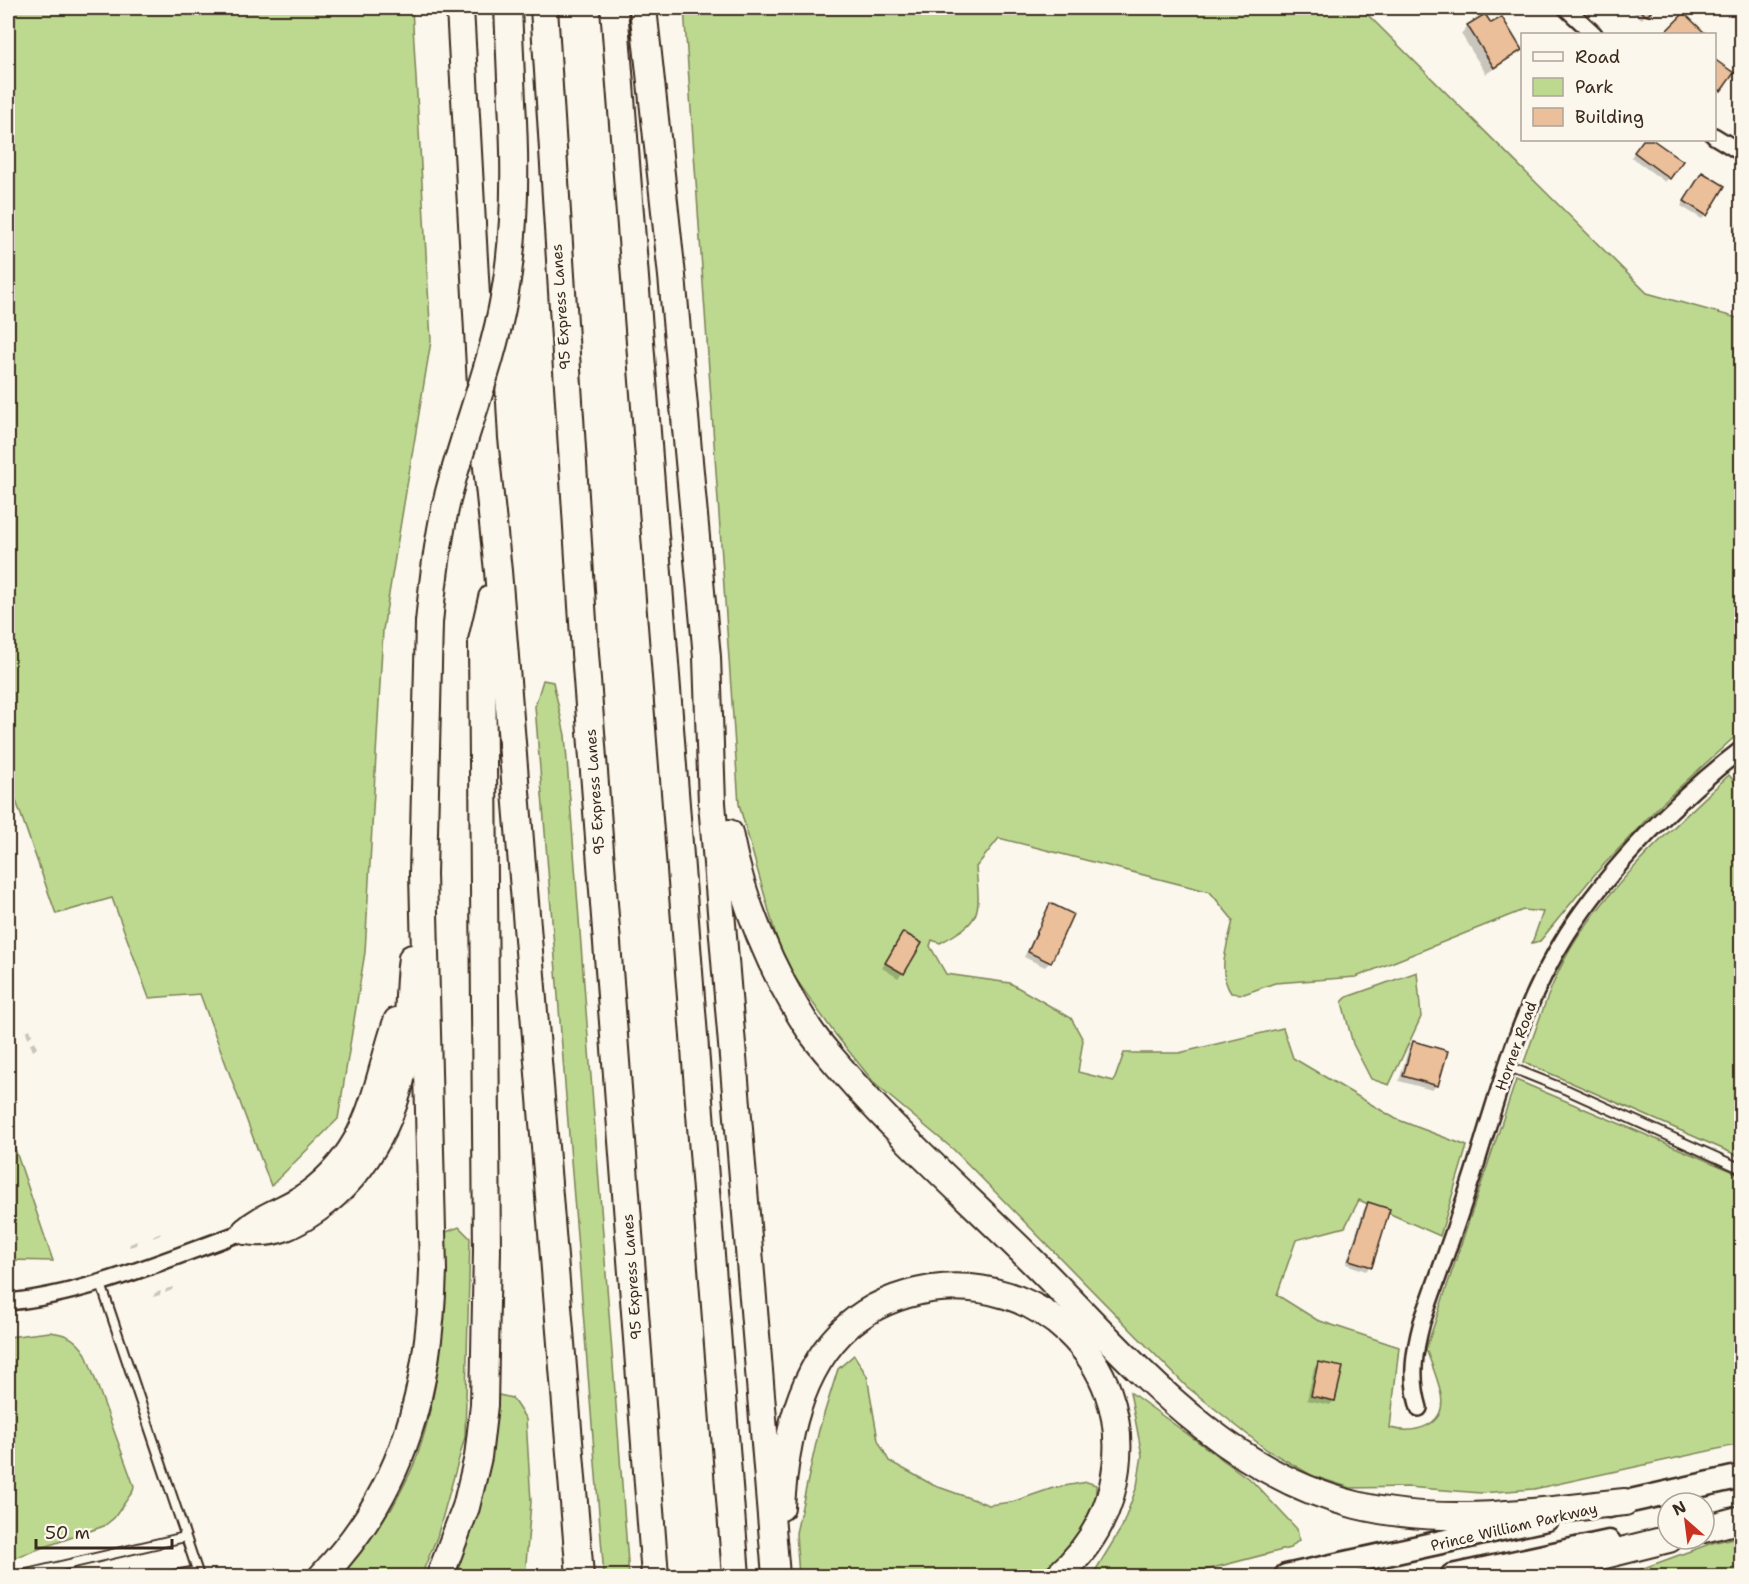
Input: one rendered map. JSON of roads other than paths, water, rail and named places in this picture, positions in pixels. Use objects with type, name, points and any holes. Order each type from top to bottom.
[{"type":"highway","points":[[460,8],[484,439],[498,571],[580,1576]]},
{"type":"highway","points":[[322,1576],[365,1525],[385,1492],[401,1456],[416,1409],[426,1363],[432,1317],[433,1270],[423,874],[429,623],[435,562],[449,493],[492,357],[505,297],[516,172],[508,8]]},
{"type":"highway","name":"95 Express Lanes","points":[[544,8],[584,641],[655,1576]]},
{"type":"highway","points":[[614,8],[736,1576]]},
{"type":"highway","points":[[643,8],[672,276],[708,675],[734,861],[765,944],[810,1030],[863,1094],[1157,1386],[1210,1433],[1271,1473],[1316,1493],[1356,1505],[1404,1514],[1444,1517],[1625,1502]]},
{"type":"highway","points":[[440,1576],[466,1507],[478,1457],[484,1405],[487,1250],[482,641],[498,571]]},
{"type":"highway","points":[[708,675],[712,803],[776,1576]]},
{"type":"highway","points":[[246,1231],[267,1234],[307,1216],[339,1190],[375,1145],[387,1121],[404,1067],[408,991],[423,874]]},
{"type":"highway","points":[[776,1576],[784,1466],[790,1432],[813,1374],[832,1343],[867,1311],[887,1301],[917,1291],[948,1287],[996,1292],[1022,1300],[1046,1314],[1079,1342],[1095,1364],[1108,1388],[1118,1429],[1114,1486],[1095,1533],[1087,1546],[1058,1576]]},
{"type":"highway","points":[[1716,1526],[1742,1519]]},
{"type":"highway","points":[[1544,1576],[1585,1560],[1656,1542]]},
{"type":"main road","name":"Prince William Parkway","points":[[1286,1576],[1742,1476]]},
{"type":"main road","points":[[1716,1518],[1742,1513]]},
{"type":"main road","points":[[1452,1576],[1656,1532]]},
{"type":"street","points":[[1566,8],[1593,33]]},
{"type":"street","points":[[1716,137],[1742,153]]},
{"type":"street","name":"Horner Road","points":[[1419,1408],[1413,1373],[1417,1341],[1507,1066],[1530,1005],[1552,960],[1597,892],[1624,860],[1690,794],[1742,749]]},
{"type":"street","points":[[8,1302],[37,1299],[100,1281],[246,1231]]},
{"type":"lane","points":[[1507,1066],[1567,1090],[1742,1169]]},
{"type":"lane","points":[[100,1281],[198,1574],[169,1576]]},
{"type":"lane","points":[[18,1576],[185,1537]]}]
